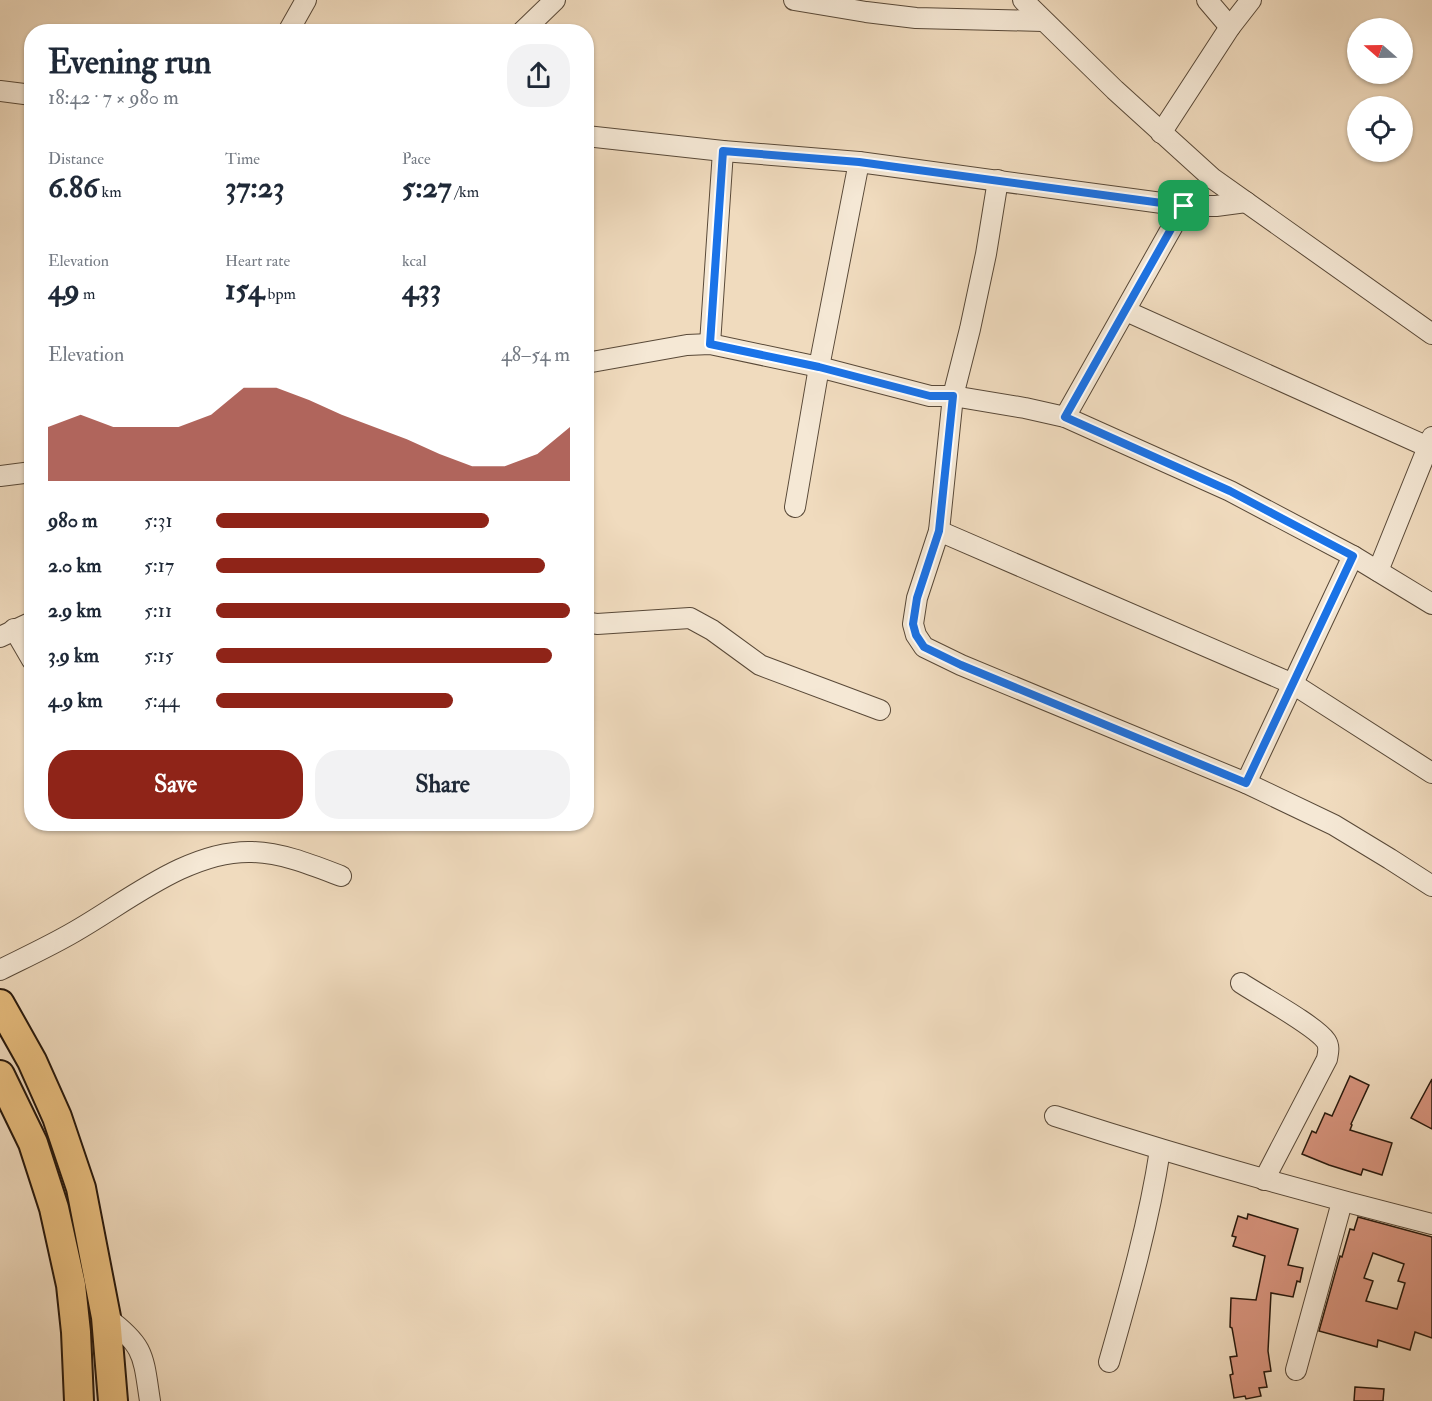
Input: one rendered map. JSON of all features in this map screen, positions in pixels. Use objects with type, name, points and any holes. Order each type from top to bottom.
[{"type":"highway","points":[[0,1004],[32,1061],[57,1117],[81,1188],[106,1317],[113,1401]]},
{"type":"highway","points":[[0,1074],[33,1143],[54,1208],[71,1285],[79,1401]]},
{"type":"street","points":[[292,24],[306,0]]},
{"type":"street","points":[[530,24],[555,0]]},
{"type":"street","points":[[794,0],[916,18],[1043,21]]},
{"type":"street","points":[[1023,0],[1161,133],[1212,177],[1432,334]]},
{"type":"street","points":[[1207,0],[1230,27]]},
{"type":"street","points":[[1161,133],[1230,27],[1251,0]]},
{"type":"street","points":[[0,90],[24,94]]},
{"type":"street","points":[[594,137],[723,151],[859,162],[1184,206],[1216,206],[1246,202]]},
{"type":"street","points":[[710,344],[723,151]]},
{"type":"street","points":[[795,507],[819,367],[859,162]]},
{"type":"street","points":[[998,180],[984,265],[953,396],[939,531],[917,598],[913,624],[916,635],[924,647],[961,665],[1246,783],[1334,825],[1432,886]]},
{"type":"street","points":[[1065,417],[1184,206]]},
{"type":"street","points":[[1126,311],[1430,442],[1378,571]]},
{"type":"street","points":[[594,362],[677,347],[710,344],[819,367],[930,396],[953,396],[1065,417],[1230,491],[1353,556],[1432,604]]},
{"type":"street","points":[[0,476],[24,473]]},
{"type":"street","points":[[939,531],[1293,684],[1432,773]]},
{"type":"street","points":[[1246,783],[1353,556]]},
{"type":"street","points":[[594,623],[690,618],[712,630],[760,665],[880,710]]},
{"type":"street","points":[[15,630],[24,646]]},
{"type":"street","points":[[0,970],[73,932],[166,876],[220,856],[252,852],[292,858],[340,876]]},
{"type":"street","points":[[1241,983],[1315,1030],[1326,1041],[1329,1048],[1327,1059],[1264,1180]]},
{"type":"street","points":[[1055,1116],[1264,1180],[1432,1224]]},
{"type":"street","points":[[1109,1362],[1138,1258],[1160,1150]]},
{"type":"street","points":[[1296,1370],[1342,1202]]},
{"type":"street","points":[[106,1317],[124,1330],[142,1352],[150,1401]]},
{"type":"building","points":[[1350,1076],[1369,1085],[1350,1130],[1392,1143],[1382,1175],[1363,1169],[1361,1175],[1302,1154],[1312,1131],[1316,1133],[1325,1113],[1332,1116]]},
{"type":"building","points":[[1432,1079],[1432,1129],[1411,1118]]},
{"type":"building","points":[[1248,1214],[1298,1229],[1288,1265],[1303,1268],[1293,1297],[1271,1293],[1268,1351],[1271,1371],[1264,1372],[1267,1387],[1259,1388],[1261,1396],[1246,1399],[1245,1396],[1234,1398],[1230,1375],[1233,1374],[1230,1357],[1237,1356],[1230,1327],[1231,1298],[1256,1300],[1265,1256],[1233,1246],[1236,1237],[1232,1236],[1238,1216],[1247,1219]]},
{"type":"building","points":[[1358,1217],[1432,1237],[1432,1338],[1415,1332],[1410,1350],[1378,1340],[1377,1347],[1319,1331],[1340,1256],[1342,1257],[1350,1229],[1354,1230]],"holes":[[[1373,1253],[1404,1264],[1398,1281],[1405,1283],[1397,1309],[1366,1301],[1373,1281],[1364,1278]]]},
{"type":"building","points":[[1355,1387],[1384,1389],[1383,1401],[1354,1401]]},
{"type":"route","points":[[723,151],[859,162],[1184,206],[1065,417],[1230,491],[1353,556],[1246,783],[961,665],[924,647],[916,635],[913,624],[917,598],[939,531],[953,396],[930,396],[819,367],[710,344],[723,151]]}]
